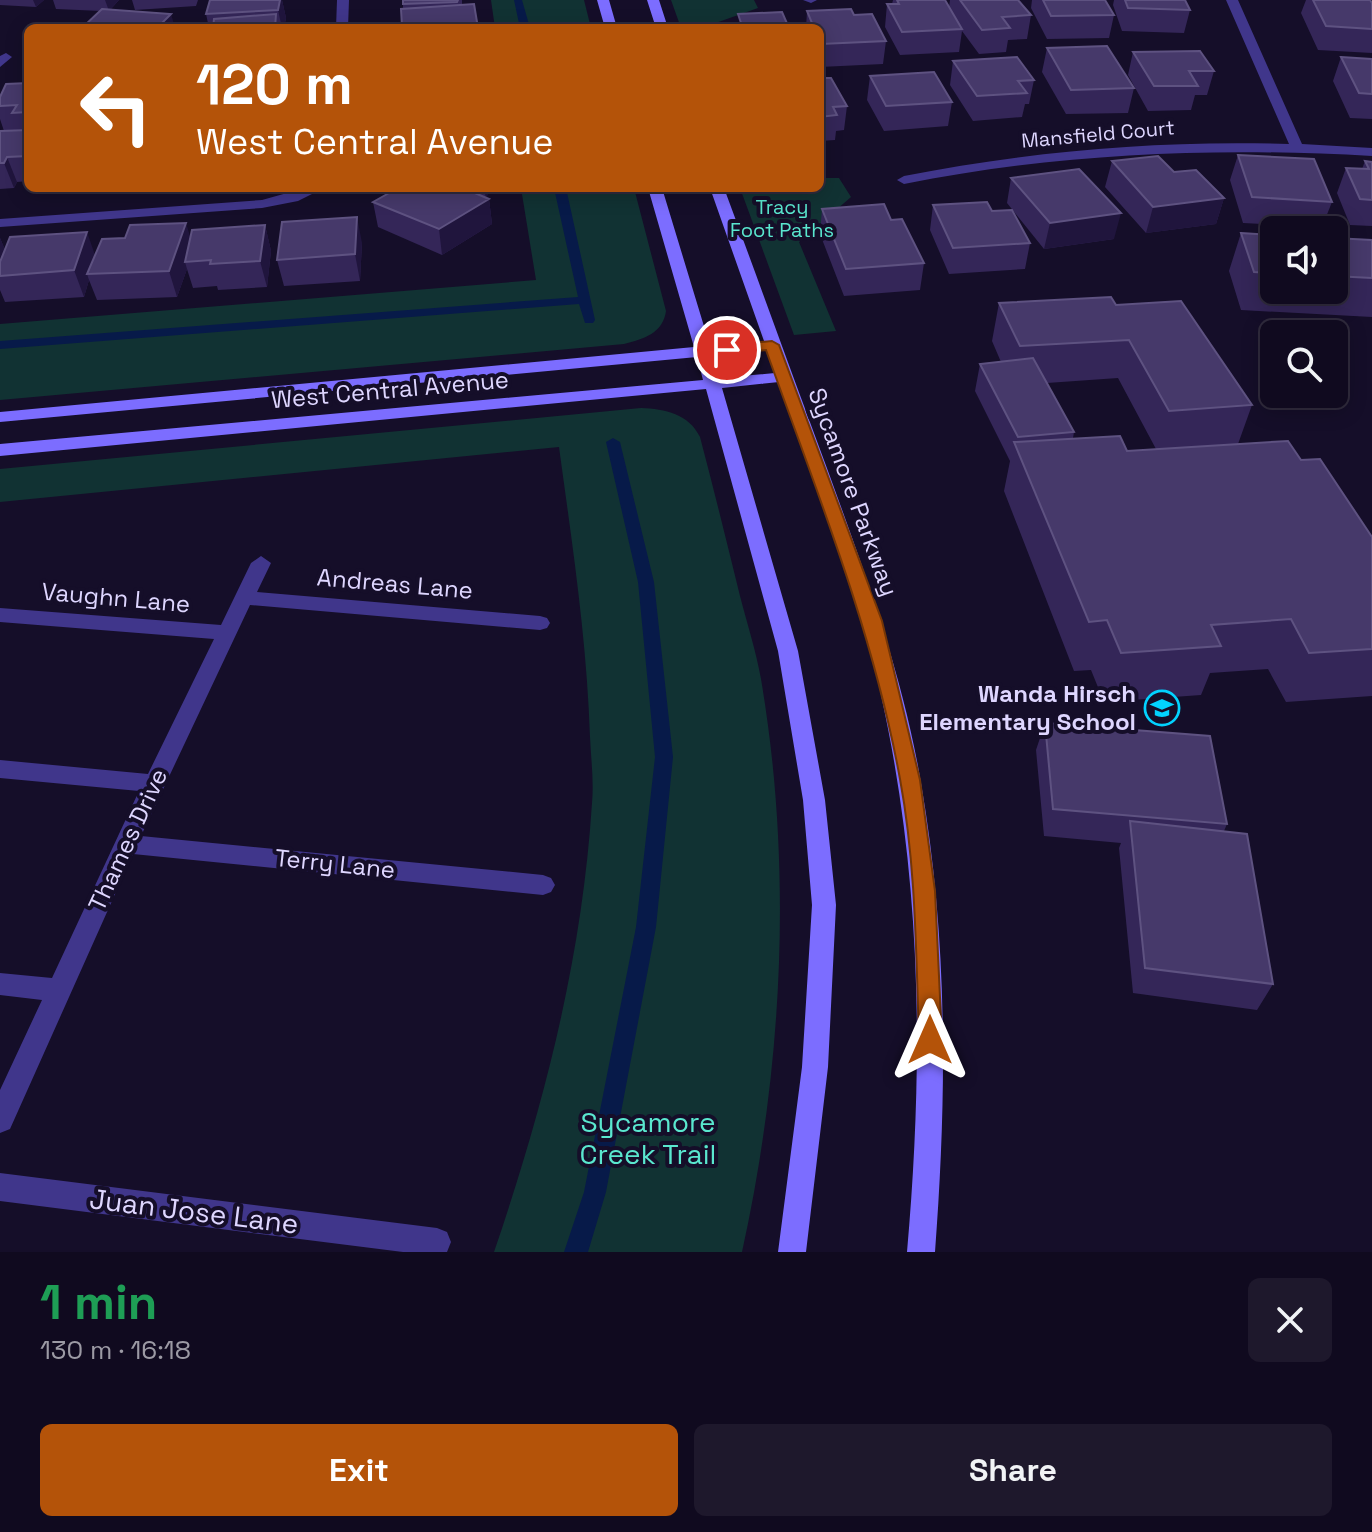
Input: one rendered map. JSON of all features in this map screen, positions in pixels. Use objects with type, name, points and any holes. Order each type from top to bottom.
[{"type":"main road","points":[[603,0],[610,24]]},
{"type":"main road","points":[[653,0],[661,24]]},
{"type":"main road","points":[[656,192],[788,651],[814,800],[824,905],[815,1067],[792,1252]]},
{"type":"main road","name":"Sycamore Parkway","points":[[718,192],[873,621],[910,780],[925,891],[931,1012],[929,1153],[921,1252]]},
{"type":"main road","name":"West Central Avenue","points":[[0,417],[772,345]]},
{"type":"main road","name":"West Central Avenue","points":[[0,450],[784,377]]},
{"type":"street","points":[[342,24],[343,0]]},
{"type":"street","points":[[1232,0],[1297,147]]},
{"type":"street","name":"Mansfield Court","points":[[904,180],[964,167],[1128,148],[1297,147],[1372,152]]},
{"type":"street","points":[[0,223],[262,204],[307,192]]},
{"type":"street","name":"Thames Drive","points":[[0,1120],[154,783],[261,563]]},
{"type":"street","name":"Andreas Lane","points":[[246,598],[540,623]]},
{"type":"street","name":"Vaughn Lane","points":[[0,615],[228,633]]},
{"type":"street","points":[[0,769],[154,783]]},
{"type":"street","name":"Terry Lane","points":[[126,844],[543,885]]},
{"type":"street","points":[[0,984],[58,990]]},
{"type":"street","name":"Juan Jose Lane","points":[[0,1187],[437,1242]]},
{"type":"green space","points":[[491,0],[584,0],[590,24],[494,24]]},
{"type":"green space","points":[[671,0],[754,0],[758,8],[713,24],[680,24]]},
{"type":"green space","name":"Tracy Foot Paths","points":[[824,178],[839,178],[851,197],[799,242],[836,331],[794,335],[741,192],[824,192]]},
{"type":"green space","points":[[522,192],[635,192],[666,311],[664,319],[657,330],[624,344],[0,400],[0,324],[536,280]]},
{"type":"green space","name":"Sycamore Creek Trail","points":[[641,408],[675,414],[690,423],[700,437],[761,679],[771,750],[780,894],[774,1039],[756,1182],[742,1252],[494,1252],[529,1142],[558,1031],[580,918],[592,803],[586,664],[559,447],[0,502],[0,469]]},
{"type":"building","points":[[210,0],[280,0],[278,10],[206,14]]},
{"type":"building","points":[[403,0],[458,0],[403,4]]},
{"type":"building","points":[[897,0],[945,0],[962,29],[902,32],[887,4],[899,4]]},
{"type":"building","points":[[960,0],[1018,0],[1031,15],[1002,17],[1010,28],[982,30]]},
{"type":"building","points":[[1043,0],[1105,0],[1114,15],[1051,16]]},
{"type":"building","points":[[1125,0],[1185,0],[1190,10],[1128,8]]},
{"type":"building","points":[[1313,0],[1370,0],[1372,29],[1326,26]]},
{"type":"building","points":[[474,4],[477,24],[402,24],[401,9]]},
{"type":"building","points":[[102,9],[171,14],[161,24],[86,24]]},
{"type":"building","points":[[851,9],[854,15],[872,14],[886,41],[824,44],[824,24],[812,24],[807,11]]},
{"type":"building","points":[[782,12],[787,24],[741,24],[738,14]]},
{"type":"building","points":[[276,14],[275,24],[213,24],[214,19]]},
{"type":"building","points":[[1107,46],[1134,88],[1071,90],[1047,48]]},
{"type":"building","points":[[1200,51],[1214,71],[1189,71],[1198,86],[1154,86],[1133,52]]},
{"type":"building","points":[[1017,57],[1034,80],[1018,81],[1027,93],[977,96],[953,61]]},
{"type":"building","points":[[1341,57],[1372,59],[1372,94],[1359,93]]},
{"type":"building","points":[[934,72],[952,102],[886,106],[870,76]]},
{"type":"building","points":[[824,78],[831,78],[847,106],[833,107],[837,115],[824,117]]},
{"type":"building","points":[[24,83],[24,112],[12,113],[17,105],[0,106],[6,84]]},
{"type":"building","points":[[24,130],[24,156],[7,157],[4,163],[0,163],[0,131]]},
{"type":"building","points":[[1238,155],[1314,159],[1332,202],[1252,197]]},
{"type":"building","points":[[1158,156],[1174,172],[1196,170],[1224,198],[1153,207],[1112,161]]},
{"type":"building","points":[[1365,161],[1372,162],[1372,200],[1360,199],[1346,168],[1369,169]]},
{"type":"building","points":[[1079,169],[1121,213],[1050,223],[1011,178]]},
{"type":"building","points":[[391,192],[472,192],[489,199],[439,229],[373,202]]},
{"type":"building","points":[[987,202],[992,211],[1012,210],[1030,243],[953,248],[933,205]]},
{"type":"building","points":[[884,204],[891,220],[902,219],[924,263],[846,269],[822,209]]},
{"type":"building","points":[[357,217],[355,254],[277,260],[282,222]]},
{"type":"building","points":[[186,223],[169,271],[87,274],[102,239],[125,238],[130,225]]},
{"type":"building","points":[[265,225],[260,261],[185,262],[192,230]]},
{"type":"building","points":[[87,232],[74,270],[0,276],[0,262],[10,237]]},
{"type":"building","points":[[1241,233],[1260,234],[1260,272],[1254,272]]},
{"type":"building","points":[[1348,239],[1372,240],[1372,278],[1348,277]]},
{"type":"building","points":[[1111,297],[1116,305],[1181,301],[1252,405],[1169,411],[1129,340],[1020,346],[999,303]]},
{"type":"building","points":[[1033,358],[1074,432],[1018,437],[980,364]]},
{"type":"building","points":[[1120,436],[1127,451],[1288,441],[1301,460],[1320,459],[1372,537],[1372,649],[1309,653],[1291,619],[1211,625],[1221,646],[1121,653],[1107,620],[1089,622],[1014,442]]},
{"type":"building","points":[[1045,723],[1210,736],[1227,824],[1053,809]]},
{"type":"building","points":[[1130,821],[1247,834],[1273,984],[1145,968]]},
{"type":"waterway","points":[[518,0],[524,24]]},
{"type":"waterway","points":[[561,192],[585,300]]},
{"type":"waterway","points":[[0,345],[585,300]]},
{"type":"waterway","points":[[585,300],[589,320]]},
{"type":"waterway","points":[[576,1252],[595,1192],[646,927],[664,757],[646,582],[613,442]]},
{"type":"place","name":"Wanda Hirsch Elementary School","points":[[1162,708]]},
{"type":"route","points":[[727,350],[772,345],[873,621],[910,780],[925,891],[930,1040]]}]
